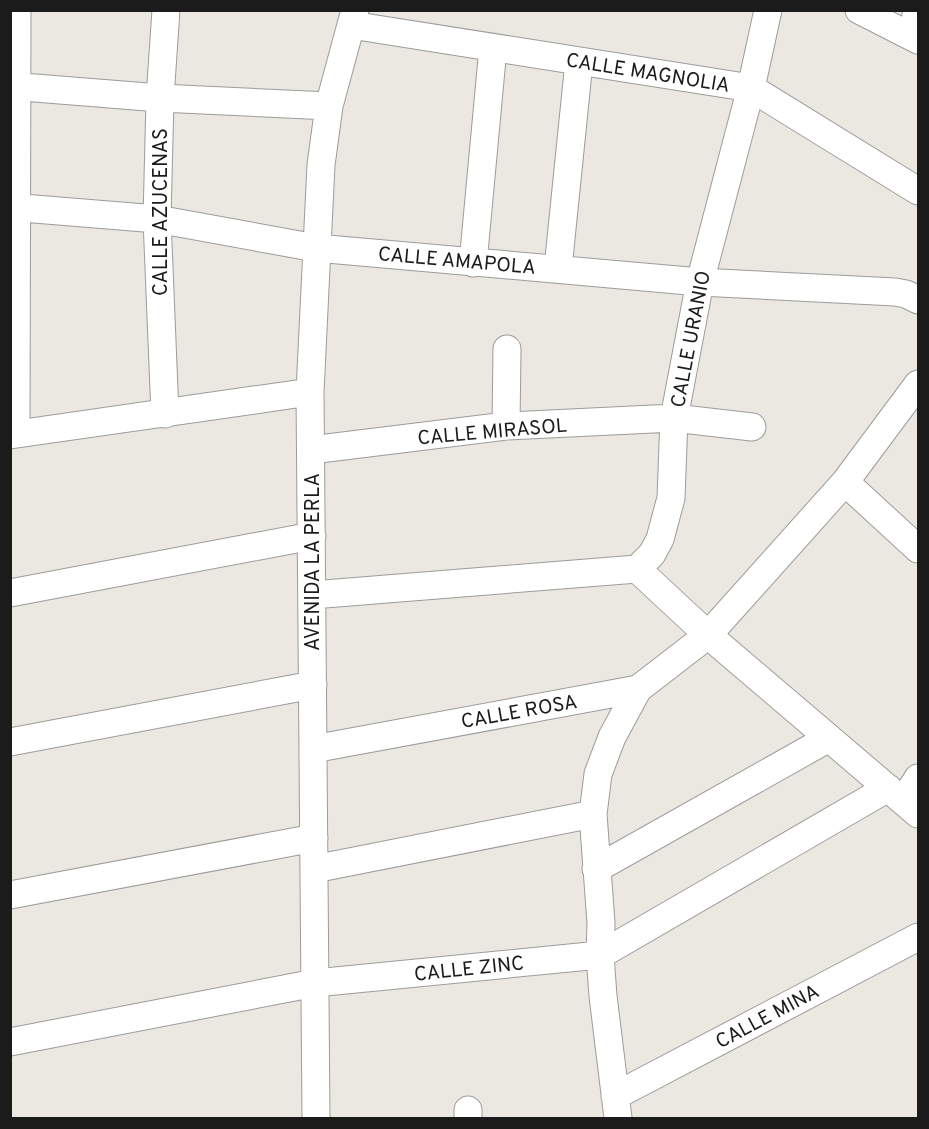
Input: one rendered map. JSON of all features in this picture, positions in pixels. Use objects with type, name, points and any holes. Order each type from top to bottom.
[{"type":"street","points":[[17,10],[14,86],[13,434],[310,392]]},
{"type":"street","name":"CALLE AZUCENAS","points":[[165,414],[158,219],[160,98],[166,10]]},
{"type":"street","name":"CALLE URANIO","points":[[636,569],[651,554],[663,529],[670,498],[674,418],[700,282],[751,88],[768,10]]},
{"type":"street","points":[[860,10],[916,29]]},
{"type":"street","name":"CALLE MAGNOLIA","points":[[353,18],[492,48],[751,88],[918,191]]},
{"type":"street","name":"AVENIDA LA PERLA","points":[[311,1118],[315,983],[310,392],[321,165],[329,106],[353,18]]},
{"type":"street","points":[[473,263],[492,48]]},
{"type":"street","points":[[558,268],[579,62]]},
{"type":"street","points":[[14,86],[160,98],[329,106]]},
{"type":"street","name":"CALLE AMAPOLA","points":[[13,207],[158,219],[316,248],[700,282],[912,297]]},
{"type":"street","points":[[506,426],[507,349]]},
{"type":"street","name":"CALLE ROSA","points":[[313,749],[638,689],[708,635],[845,482],[918,384]]},
{"type":"street","name":"CALLE MIRASOL","points":[[311,450],[506,426],[674,418],[752,426]]},
{"type":"street","points":[[845,482],[918,549]]},
{"type":"street","points":[[10,593],[312,536]]},
{"type":"street","points":[[312,595],[636,569],[708,635],[903,801],[918,778]]},
{"type":"street","points":[[10,742],[313,685]]},
{"type":"street","points":[[616,1107],[600,955],[601,923],[593,814],[598,774],[612,737],[638,689]]},
{"type":"street","points":[[596,869],[830,738]]},
{"type":"street","name":"CALLE ZINC","points":[[10,1042],[315,983],[600,955],[903,801]]},
{"type":"street","points":[[314,869],[593,814]]},
{"type":"street","points":[[10,895],[314,838]]},
{"type":"street","name":"CALLE MINA","points":[[616,1107],[918,937]]}]
